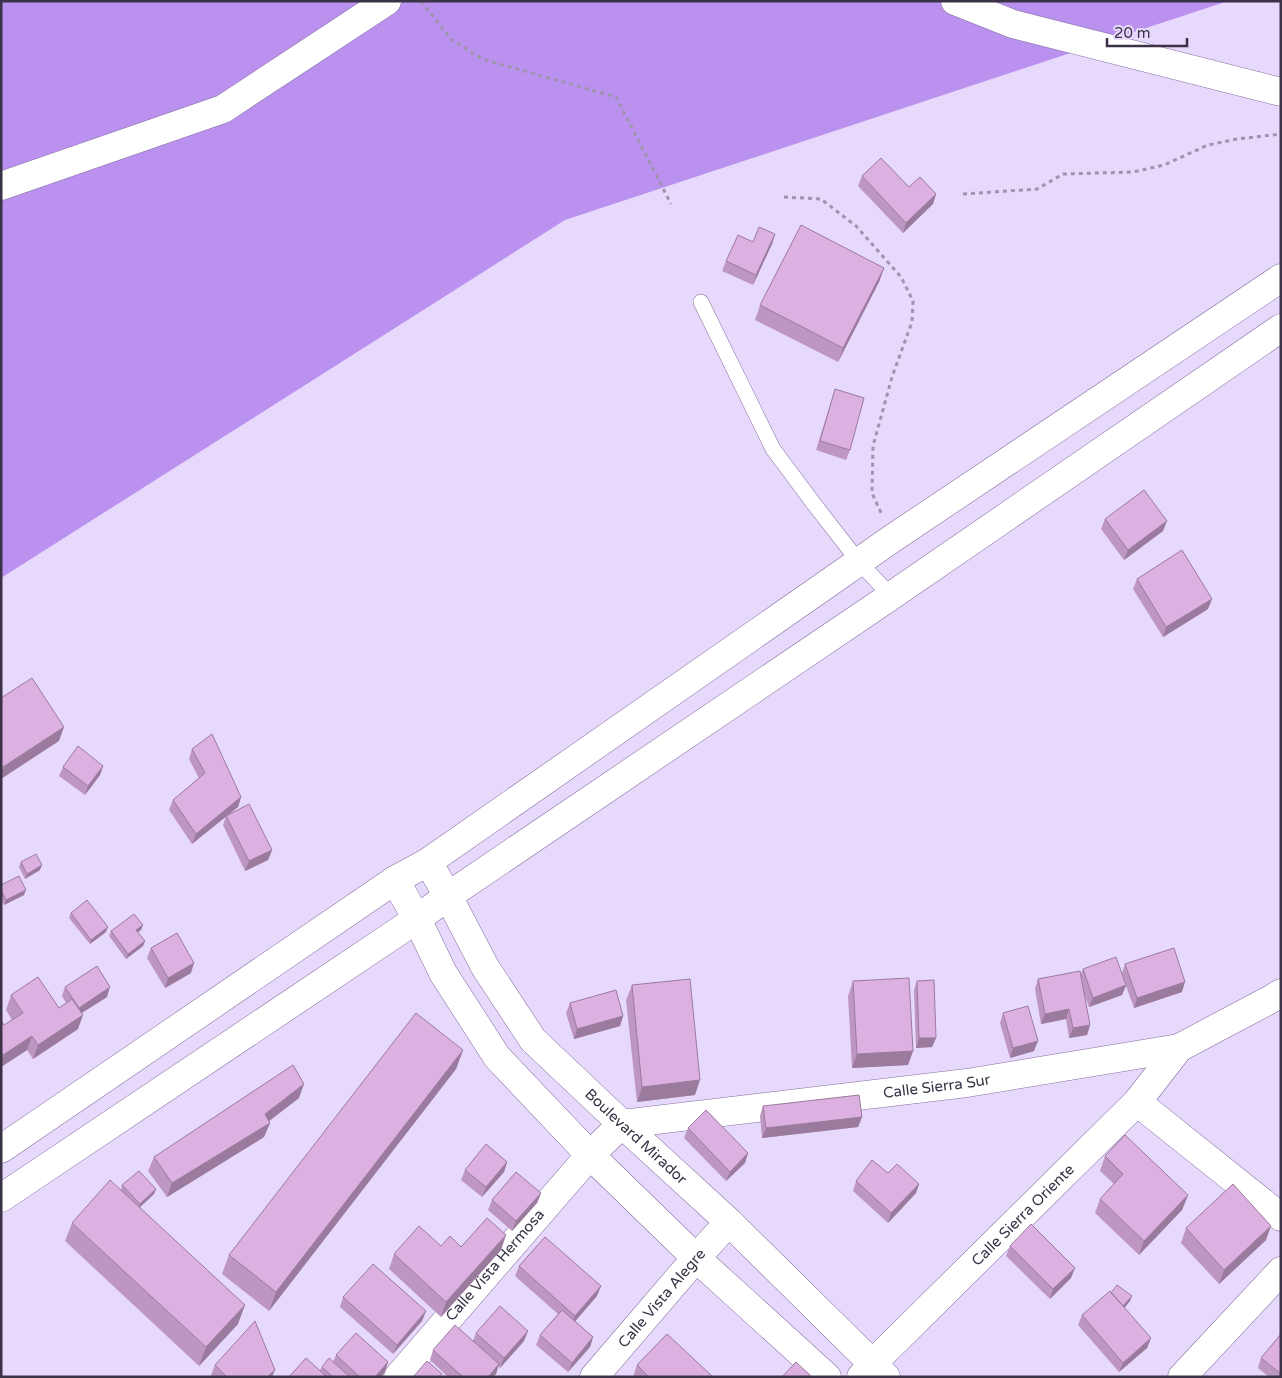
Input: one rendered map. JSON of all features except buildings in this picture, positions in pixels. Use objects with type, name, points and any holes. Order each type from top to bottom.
[{"type":"street","points":[[1,186],[223,109],[387,1]]},
{"type":"street","points":[[955,1],[1013,24],[1281,92]]},
{"type":"street","points":[[1,1149],[395,880],[428,862],[893,538],[1281,278]]},
{"type":"street","points":[[1,1198],[417,919],[1281,328]]},
{"type":"street","name":"Boulevard Mirador","points":[[428,862],[485,967],[533,1040],[729,1222],[873,1372]]},
{"type":"street","points":[[395,880],[417,919],[443,973],[497,1057],[590,1155],[696,1258],[827,1377]]},
{"type":"street","name":"Calle Sierra Sur","points":[[622,1124],[967,1083],[1179,1048],[1281,992]]},
{"type":"street","name":"Calle Sierra Oriente","points":[[873,1372],[1137,1102],[1179,1048]]},
{"type":"street","points":[[1137,1102],[1281,1217]]},
{"type":"street","points":[[590,1155],[622,1124]]},
{"type":"street","name":"Calle Vista Hermosa","points":[[398,1377],[590,1155]]},
{"type":"street","name":"Calle Vista Alegre","points":[[594,1377],[729,1222]]},
{"type":"street","points":[[1182,1377],[1281,1271]]},
{"type":"lane","points":[[701,302],[773,449],[859,562],[891,596]]},
{"type":"path","points":[[421,1],[451,39],[482,60],[616,98],[671,204]]},
{"type":"path","points":[[962,194],[1037,189],[1063,174],[1133,172],[1164,165],[1208,145],[1237,139],[1281,134]]},
{"type":"path","points":[[784,197],[821,199],[856,226],[900,277],[913,301],[912,322],[892,377],[873,446],[872,493],[893,538]]},
{"type":"shaded area","points":[[1,1],[1228,1],[565,220],[1,578]]}]
